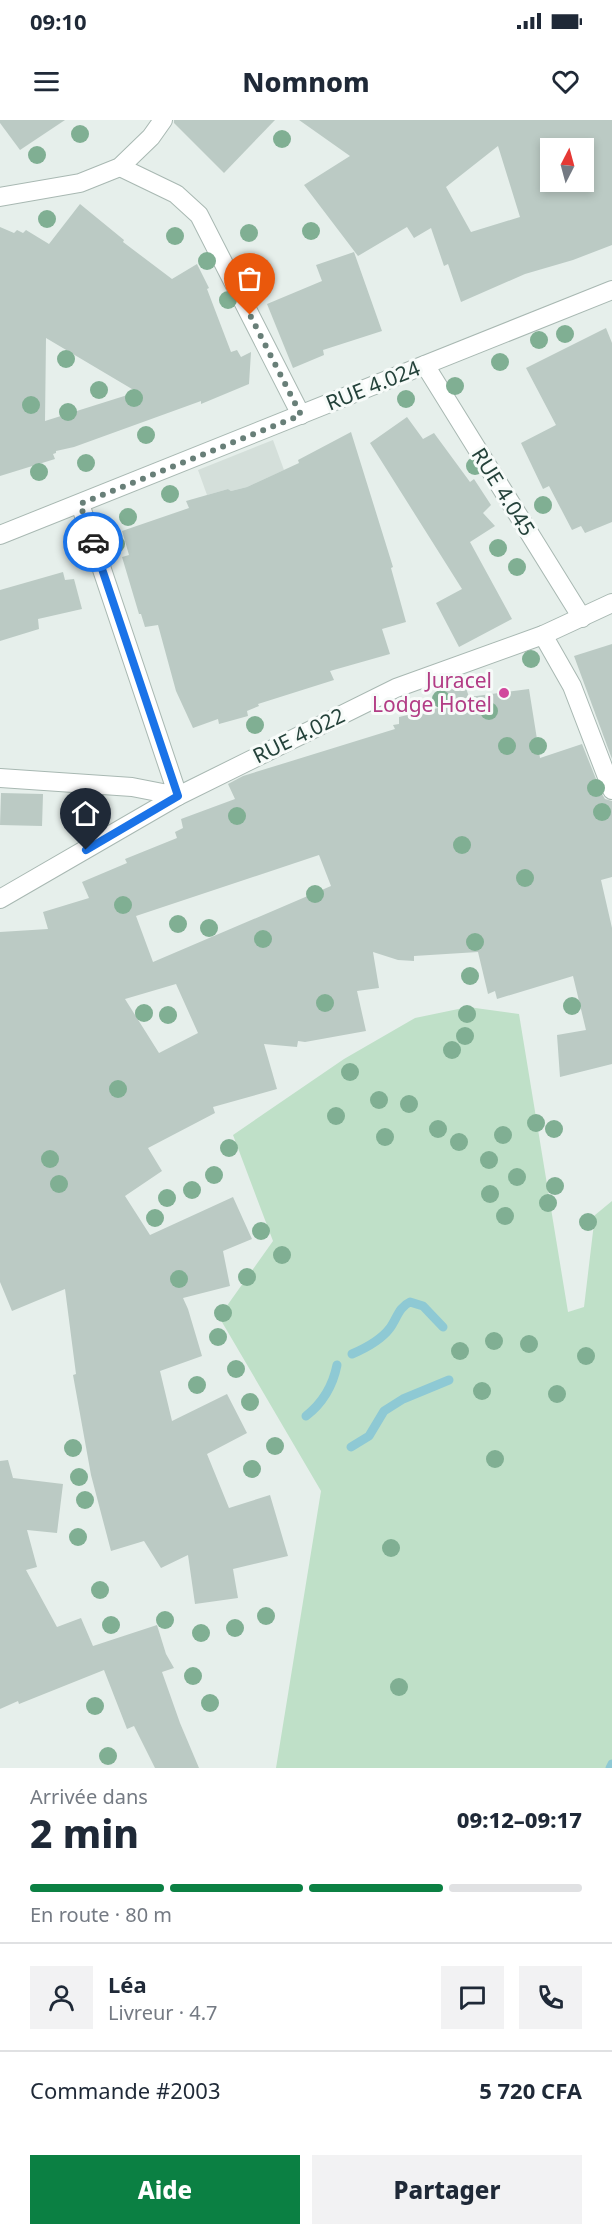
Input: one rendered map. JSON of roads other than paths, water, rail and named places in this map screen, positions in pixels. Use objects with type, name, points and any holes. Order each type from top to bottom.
[{"type":"street","points":[[0,197],[80,183],[120,167],[151,137],[163,120]]},
{"type":"street","points":[[120,167],[176,194],[199,215],[301,415]]},
{"type":"street","name":"RUE 4.024","points":[[0,535],[612,290]]},
{"type":"street","name":"RUE 4.045","points":[[425,365],[582,618]]},
{"type":"street","points":[[0,778],[132,788],[178,796],[80,504]]},
{"type":"street","name":"RUE 4.022","points":[[0,899],[178,796],[396,688],[543,635],[612,603]]},
{"type":"street","points":[[543,635],[572,686],[612,790]]},
{"type":"waterway","points":[[352,1354],[382,1336],[401,1310],[410,1302],[423,1306],[443,1327]]},
{"type":"waterway","points":[[306,1416],[327,1393],[337,1365]]},
{"type":"waterway","points":[[351,1447],[369,1436],[384,1411],[403,1399],[449,1380]]},
{"type":"waterway","points":[[610,1768],[612,1764]]},
{"type":"place","name":"Juracel Lodge Hotel","points":[[504,693]]}]
